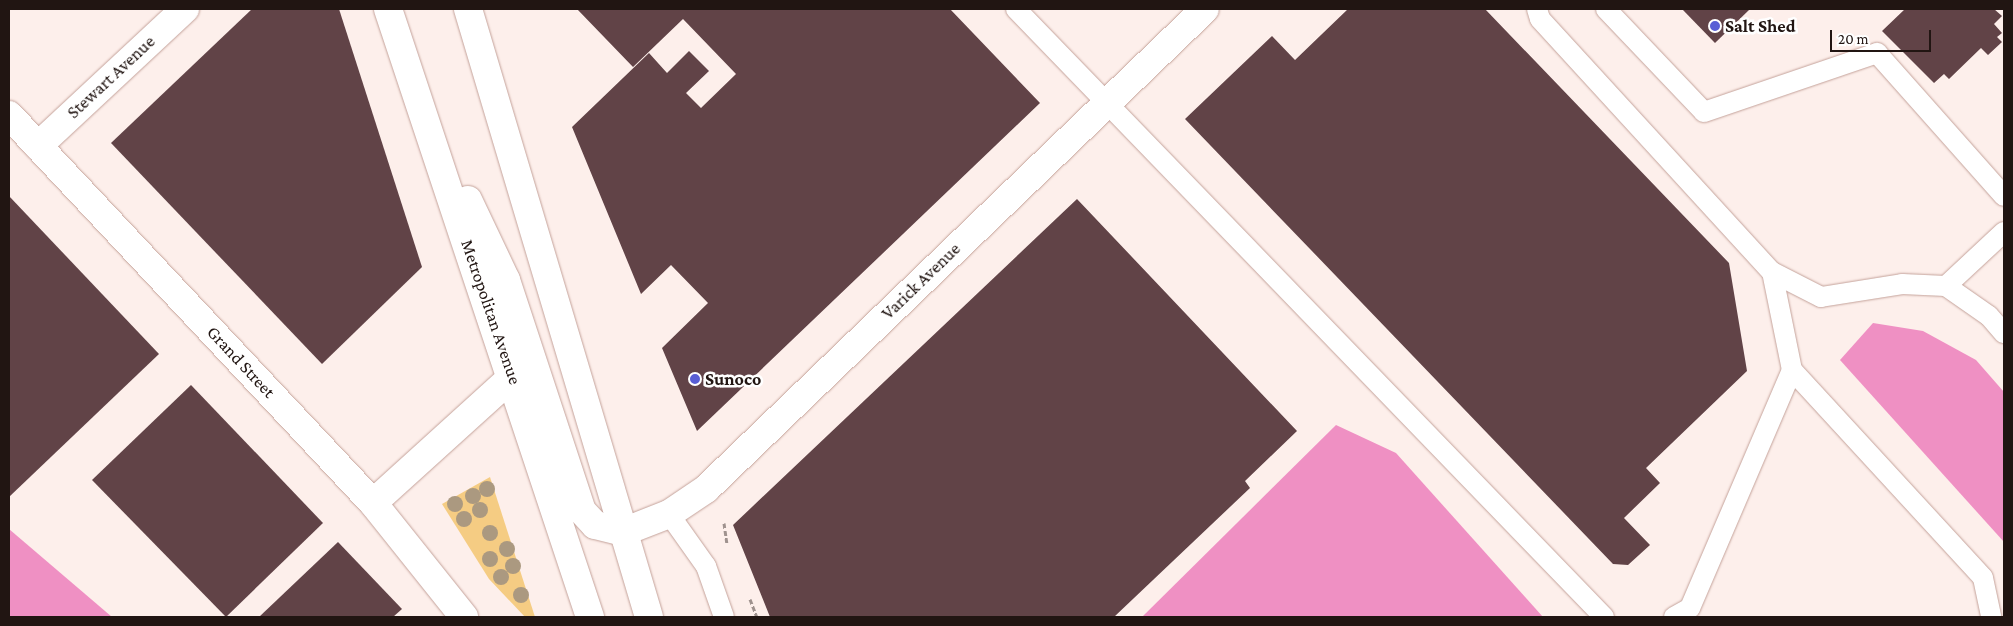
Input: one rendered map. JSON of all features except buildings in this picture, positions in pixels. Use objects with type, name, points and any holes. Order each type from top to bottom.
[{"type":"main road","name":"Stewart Avenue","points":[[38,146],[185,9]]},
{"type":"main road","name":"Metropolitan Avenue","points":[[388,9],[513,376],[590,617]]},
{"type":"main road","points":[[468,9],[649,617]]},
{"type":"main road","name":"Varick Avenue","points":[[623,532],[669,514],[706,489],[1205,9]]},
{"type":"main road","points":[[411,79],[506,280],[582,510],[595,525],[623,532]]},
{"type":"main road","name":"Grand Street","points":[[9,116],[373,503],[464,617]]},
{"type":"main road","points":[[373,503],[513,376]]},
{"type":"lane","points":[[1016,9],[1604,617]]},
{"type":"lane","points":[[1523,9],[1539,14],[1772,272],[1821,297],[1902,284],[1946,286],[1989,316],[2004,333]]},
{"type":"lane","points":[[1606,9],[1704,112],[1876,53],[2004,196]]},
{"type":"lane","points":[[1946,286],[2004,232]]},
{"type":"lane","points":[[1772,272],[1792,370],[1982,578],[1991,617]]},
{"type":"lane","points":[[1688,614],[1792,370]]},
{"type":"lane","points":[[669,514],[706,566],[724,617]]},
{"type":"path","points":[[722,528],[724,523]]},
{"type":"shaded area","points":[[1873,323],[1923,331],[1976,360],[2004,392],[2004,542],[1840,360]]},
{"type":"shaded area","points":[[1336,425],[1396,453],[1543,617],[1142,617]]},
{"type":"shaded area","points":[[490,477],[535,617],[525,617],[489,579],[442,504]]},
{"type":"shaded area","points":[[9,529],[112,617],[9,617]]},
{"type":"place","name":"Salt Shed","points":[[1715,26]]},
{"type":"place","name":"Sunoco","points":[[695,379]]}]
